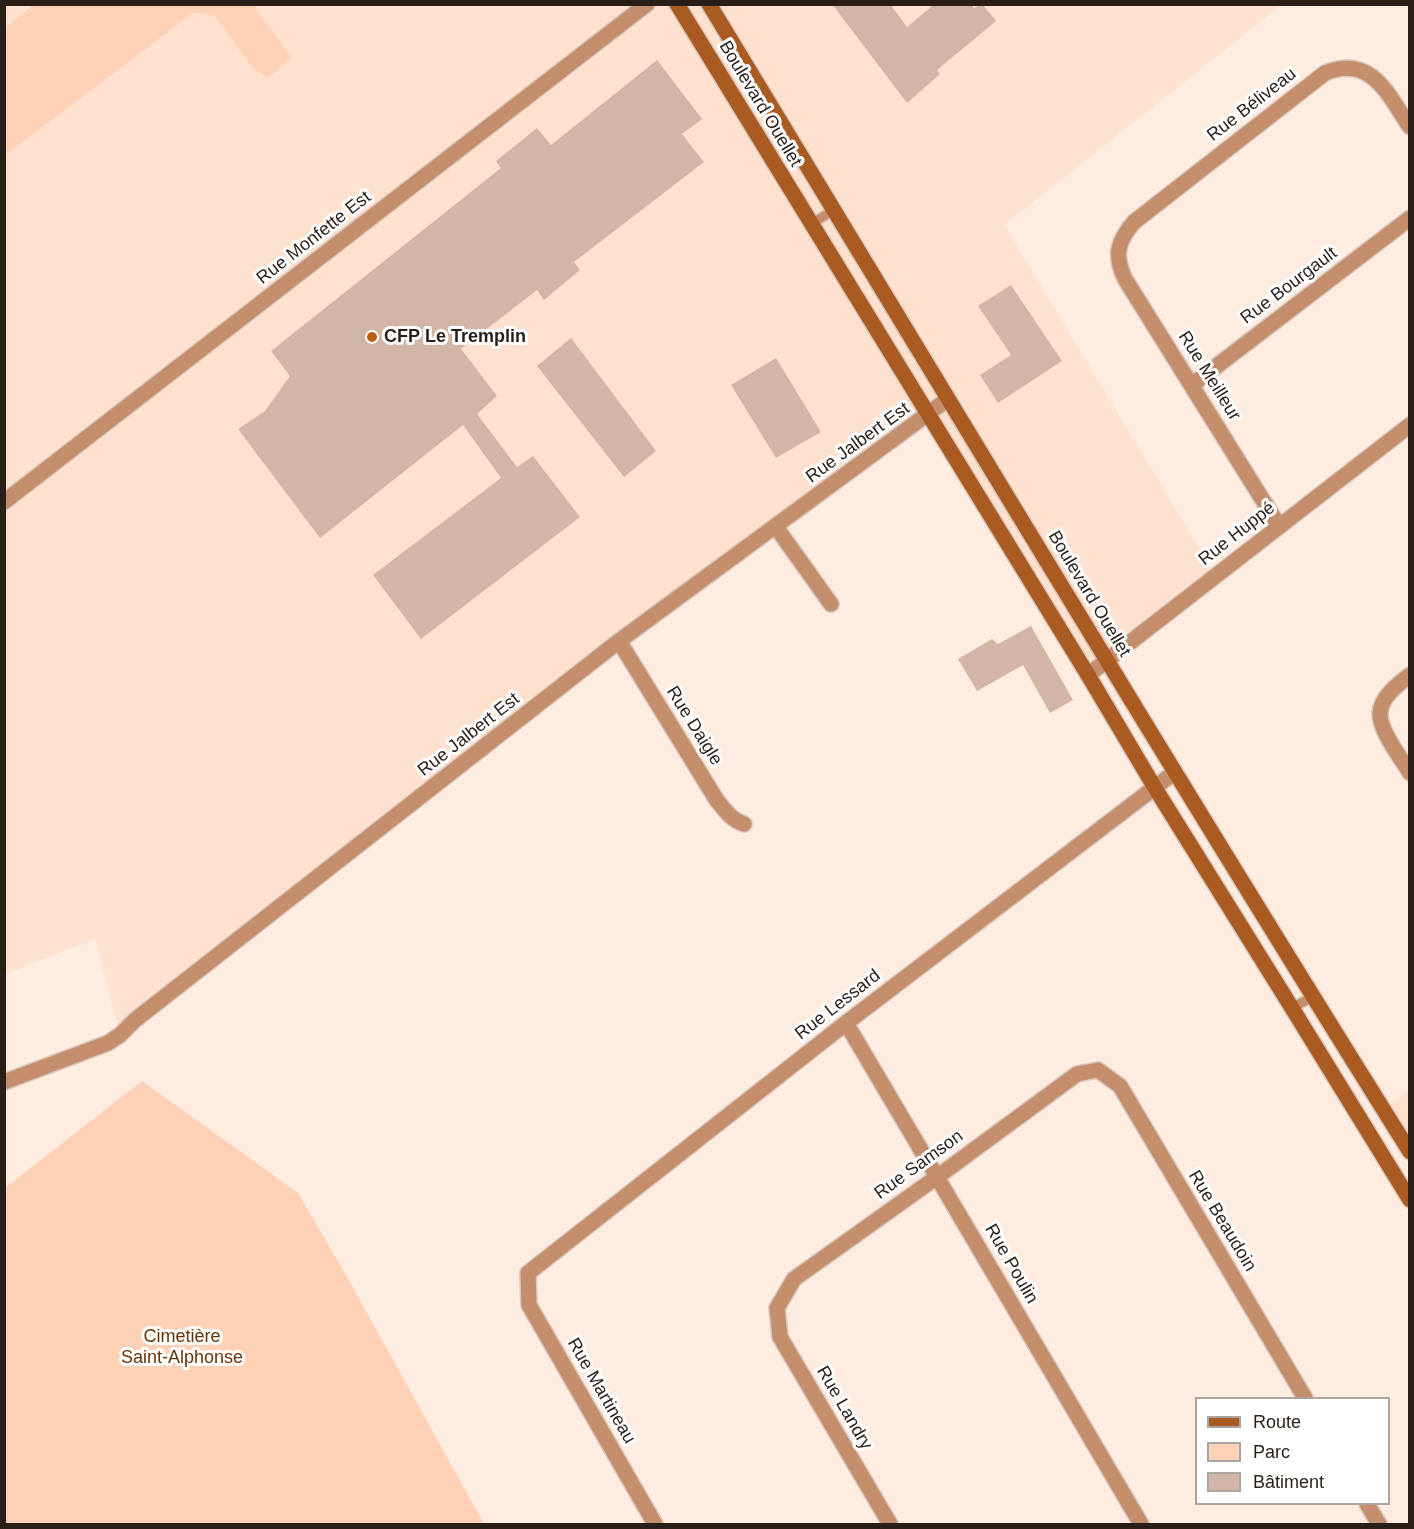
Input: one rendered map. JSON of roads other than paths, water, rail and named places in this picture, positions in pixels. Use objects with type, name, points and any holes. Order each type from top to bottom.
[{"type":"street","name":"Rue Monfette Est","points":[[4,502],[647,4]]},
{"type":"street","name":"Boulevard Ouellet","points":[[677,4],[1155,788],[1410,1200]]},
{"type":"street","name":"Boulevard Ouellet","points":[[709,4],[1175,772],[1410,1152]]},
{"type":"street","name":"Rue Béliveau","points":[[1120,244],[1134,222],[1325,73],[1351,67],[1361,69],[1373,76],[1410,127]]},
{"type":"street","name":"Rue Bourgault","points":[[1192,385],[1410,218]]},
{"type":"street","name":"Rue Meilleur","points":[[1120,244],[1118,255],[1125,279],[1279,526]]},
{"type":"street","name":"Rue Jalbert Est","points":[[4,1082],[108,1042],[120,1035],[144,1013],[619,641],[948,399]]},
{"type":"street","name":"Rue Huppé","points":[[1088,675],[1410,425]]},
{"type":"street","points":[[776,527],[831,604]]},
{"type":"street","name":"Rue Daigle","points":[[619,641],[716,799],[730,816],[744,824]]},
{"type":"street","points":[[1410,675],[1383,702],[1380,714],[1383,729],[1410,773]]},
{"type":"street","name":"Rue Lessard","points":[[528,1274],[846,1023],[1175,772]]},
{"type":"street","name":"Rue Poulin","points":[[846,1023],[1141,1524]]},
{"type":"street","name":"Rue Samson","points":[[777,1308],[794,1279],[1077,1074],[1098,1070]]},
{"type":"street","name":"Rue Beaudoin","points":[[1098,1070],[1120,1086],[1304,1397]]},
{"type":"street","name":"Rue Martineau","points":[[528,1274],[529,1305],[655,1524]]},
{"type":"street","name":"Rue Landry","points":[[777,1308],[780,1337],[890,1524]]},
{"type":"street","points":[[1368,1505],[1379,1524]]},
{"type":"lane","points":[[811,224],[834,210]]},
{"type":"lane","points":[[1292,1008],[1312,996]]},
{"type":"place","name":"CFP Le Tremplin","points":[[372,337]]},
{"type":"park label","name":"Cimetière Saint-Alphonse","points":[[182,1347]]}]
